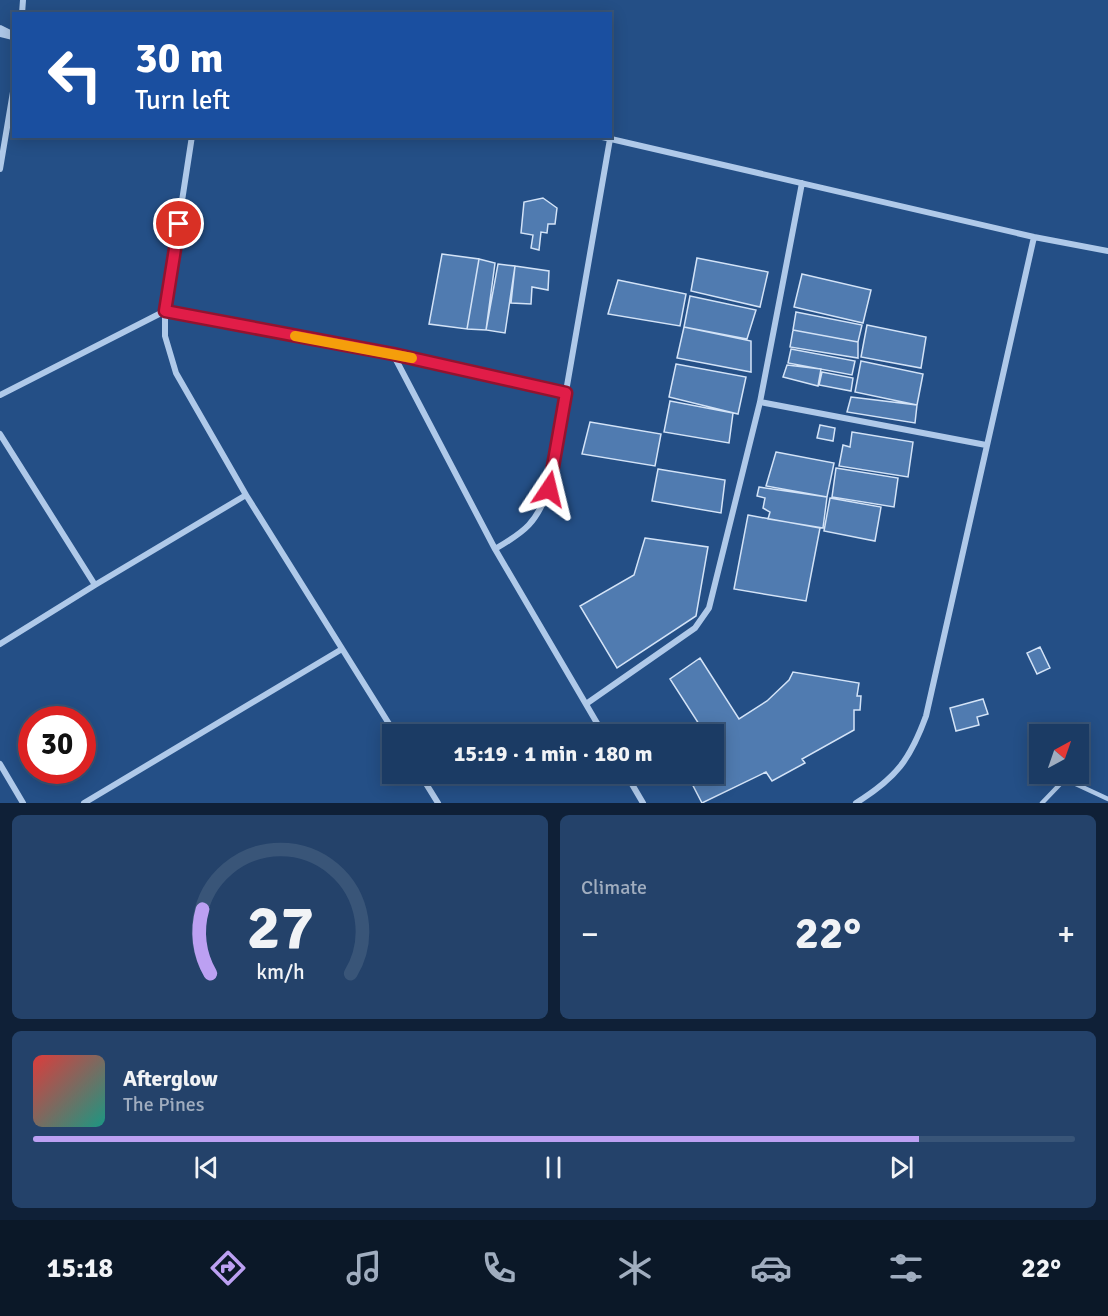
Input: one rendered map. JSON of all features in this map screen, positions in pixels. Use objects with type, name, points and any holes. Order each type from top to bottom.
[{"type":"street","points":[[0,170],[12,98]]},
{"type":"street","points":[[192,138],[165,311],[168,354],[176,373],[246,495],[389,724]]},
{"type":"street","points":[[606,138],[1034,237],[1108,251]]},
{"type":"street","points":[[495,549],[522,533],[534,522],[549,489],[610,139]]},
{"type":"street","points":[[586,704],[695,628],[709,609],[760,402],[802,183]]},
{"type":"street","points":[[856,803],[882,787],[898,773],[912,753],[926,716],[1034,237]]},
{"type":"street","points":[[0,395],[165,311],[393,354],[566,393]]},
{"type":"street","points":[[393,354],[495,549],[597,724]]},
{"type":"street","points":[[760,402],[986,445]]},
{"type":"street","points":[[0,434],[95,585]]},
{"type":"street","points":[[0,644],[246,495]]},
{"type":"street","points":[[84,803],[342,649]]},
{"type":"street","points":[[0,764],[23,803]]},
{"type":"street","points":[[425,784],[435,802]]},
{"type":"street","points":[[632,784],[643,803]]},
{"type":"lane","points":[[1042,803],[1065,779],[1108,799]]},
{"type":"building","points":[[543,198],[557,208],[555,224],[548,224],[547,233],[541,232],[539,250],[531,248],[533,235],[521,233],[524,202]]},
{"type":"building","points":[[442,254],[479,259],[467,329],[429,324]]},
{"type":"building","points":[[697,258],[768,272],[760,307],[691,291]]},
{"type":"building","points":[[479,259],[495,263],[486,330],[467,329]]},
{"type":"building","points":[[498,264],[515,266],[505,333],[486,330]]},
{"type":"building","points":[[515,266],[549,271],[548,290],[532,287],[531,304],[511,303]]},
{"type":"building","points":[[802,274],[871,290],[863,323],[794,307]]},
{"type":"building","points":[[618,280],[686,294],[680,326],[608,314]]},
{"type":"building","points":[[690,296],[756,310],[747,339],[684,327]]},
{"type":"building","points":[[796,312],[862,325],[858,342],[793,330]]},
{"type":"building","points":[[867,325],[926,337],[921,368],[861,357]]},
{"type":"building","points":[[684,327],[751,341],[751,372],[677,358]]},
{"type":"building","points":[[793,330],[858,342],[858,358],[790,347]]},
{"type":"building","points":[[791,349],[855,361],[852,375],[788,363]]},
{"type":"building","points":[[861,361],[923,374],[917,405],[855,392]]},
{"type":"building","points":[[676,364],[746,377],[738,414],[669,397]]},
{"type":"building","points":[[787,365],[821,369],[818,386],[783,377]]},
{"type":"building","points":[[822,372],[853,378],[851,391],[819,385]]},
{"type":"building","points":[[851,397],[917,405],[915,423],[847,412]]},
{"type":"building","points":[[670,401],[733,413],[729,443],[664,432]]},
{"type":"building","points":[[590,422],[661,434],[655,466],[582,454]]},
{"type":"building","points":[[820,425],[835,428],[833,441],[817,438]]},
{"type":"building","points":[[852,432],[913,442],[908,477],[839,466],[843,445],[850,447]]},
{"type":"building","points":[[776,452],[834,463],[827,497],[766,486]]},
{"type":"building","points":[[836,468],[898,478],[894,507],[832,497]]},
{"type":"building","points":[[658,469],[725,480],[721,513],[652,501]]},
{"type":"building","points":[[759,487],[827,497],[823,528],[768,519],[770,512],[763,508],[765,498],[757,496]]},
{"type":"building","points":[[830,498],[881,507],[875,541],[824,531]]},
{"type":"building","points":[[748,515],[820,528],[806,601],[734,589]]},
{"type":"building","points":[[645,538],[708,547],[696,616],[617,668],[580,606],[634,575]]},
{"type":"building","points":[[1040,647],[1050,668],[1037,674],[1027,653]]},
{"type":"building","points":[[700,658],[739,719],[767,701],[789,680],[793,672],[859,683],[857,696],[861,696],[860,710],[854,710],[854,730],[802,759],[805,763],[772,781],[766,772],[702,803],[692,784],[724,784],[724,724],[699,724],[670,679]]},
{"type":"building","points":[[983,699],[988,714],[977,717],[979,725],[956,731],[950,708]]},
{"type":"slow traffic","points":[[295,336],[412,358]]},
{"type":"route","points":[[179,224],[165,311],[393,354],[566,393],[549,489]]}]
